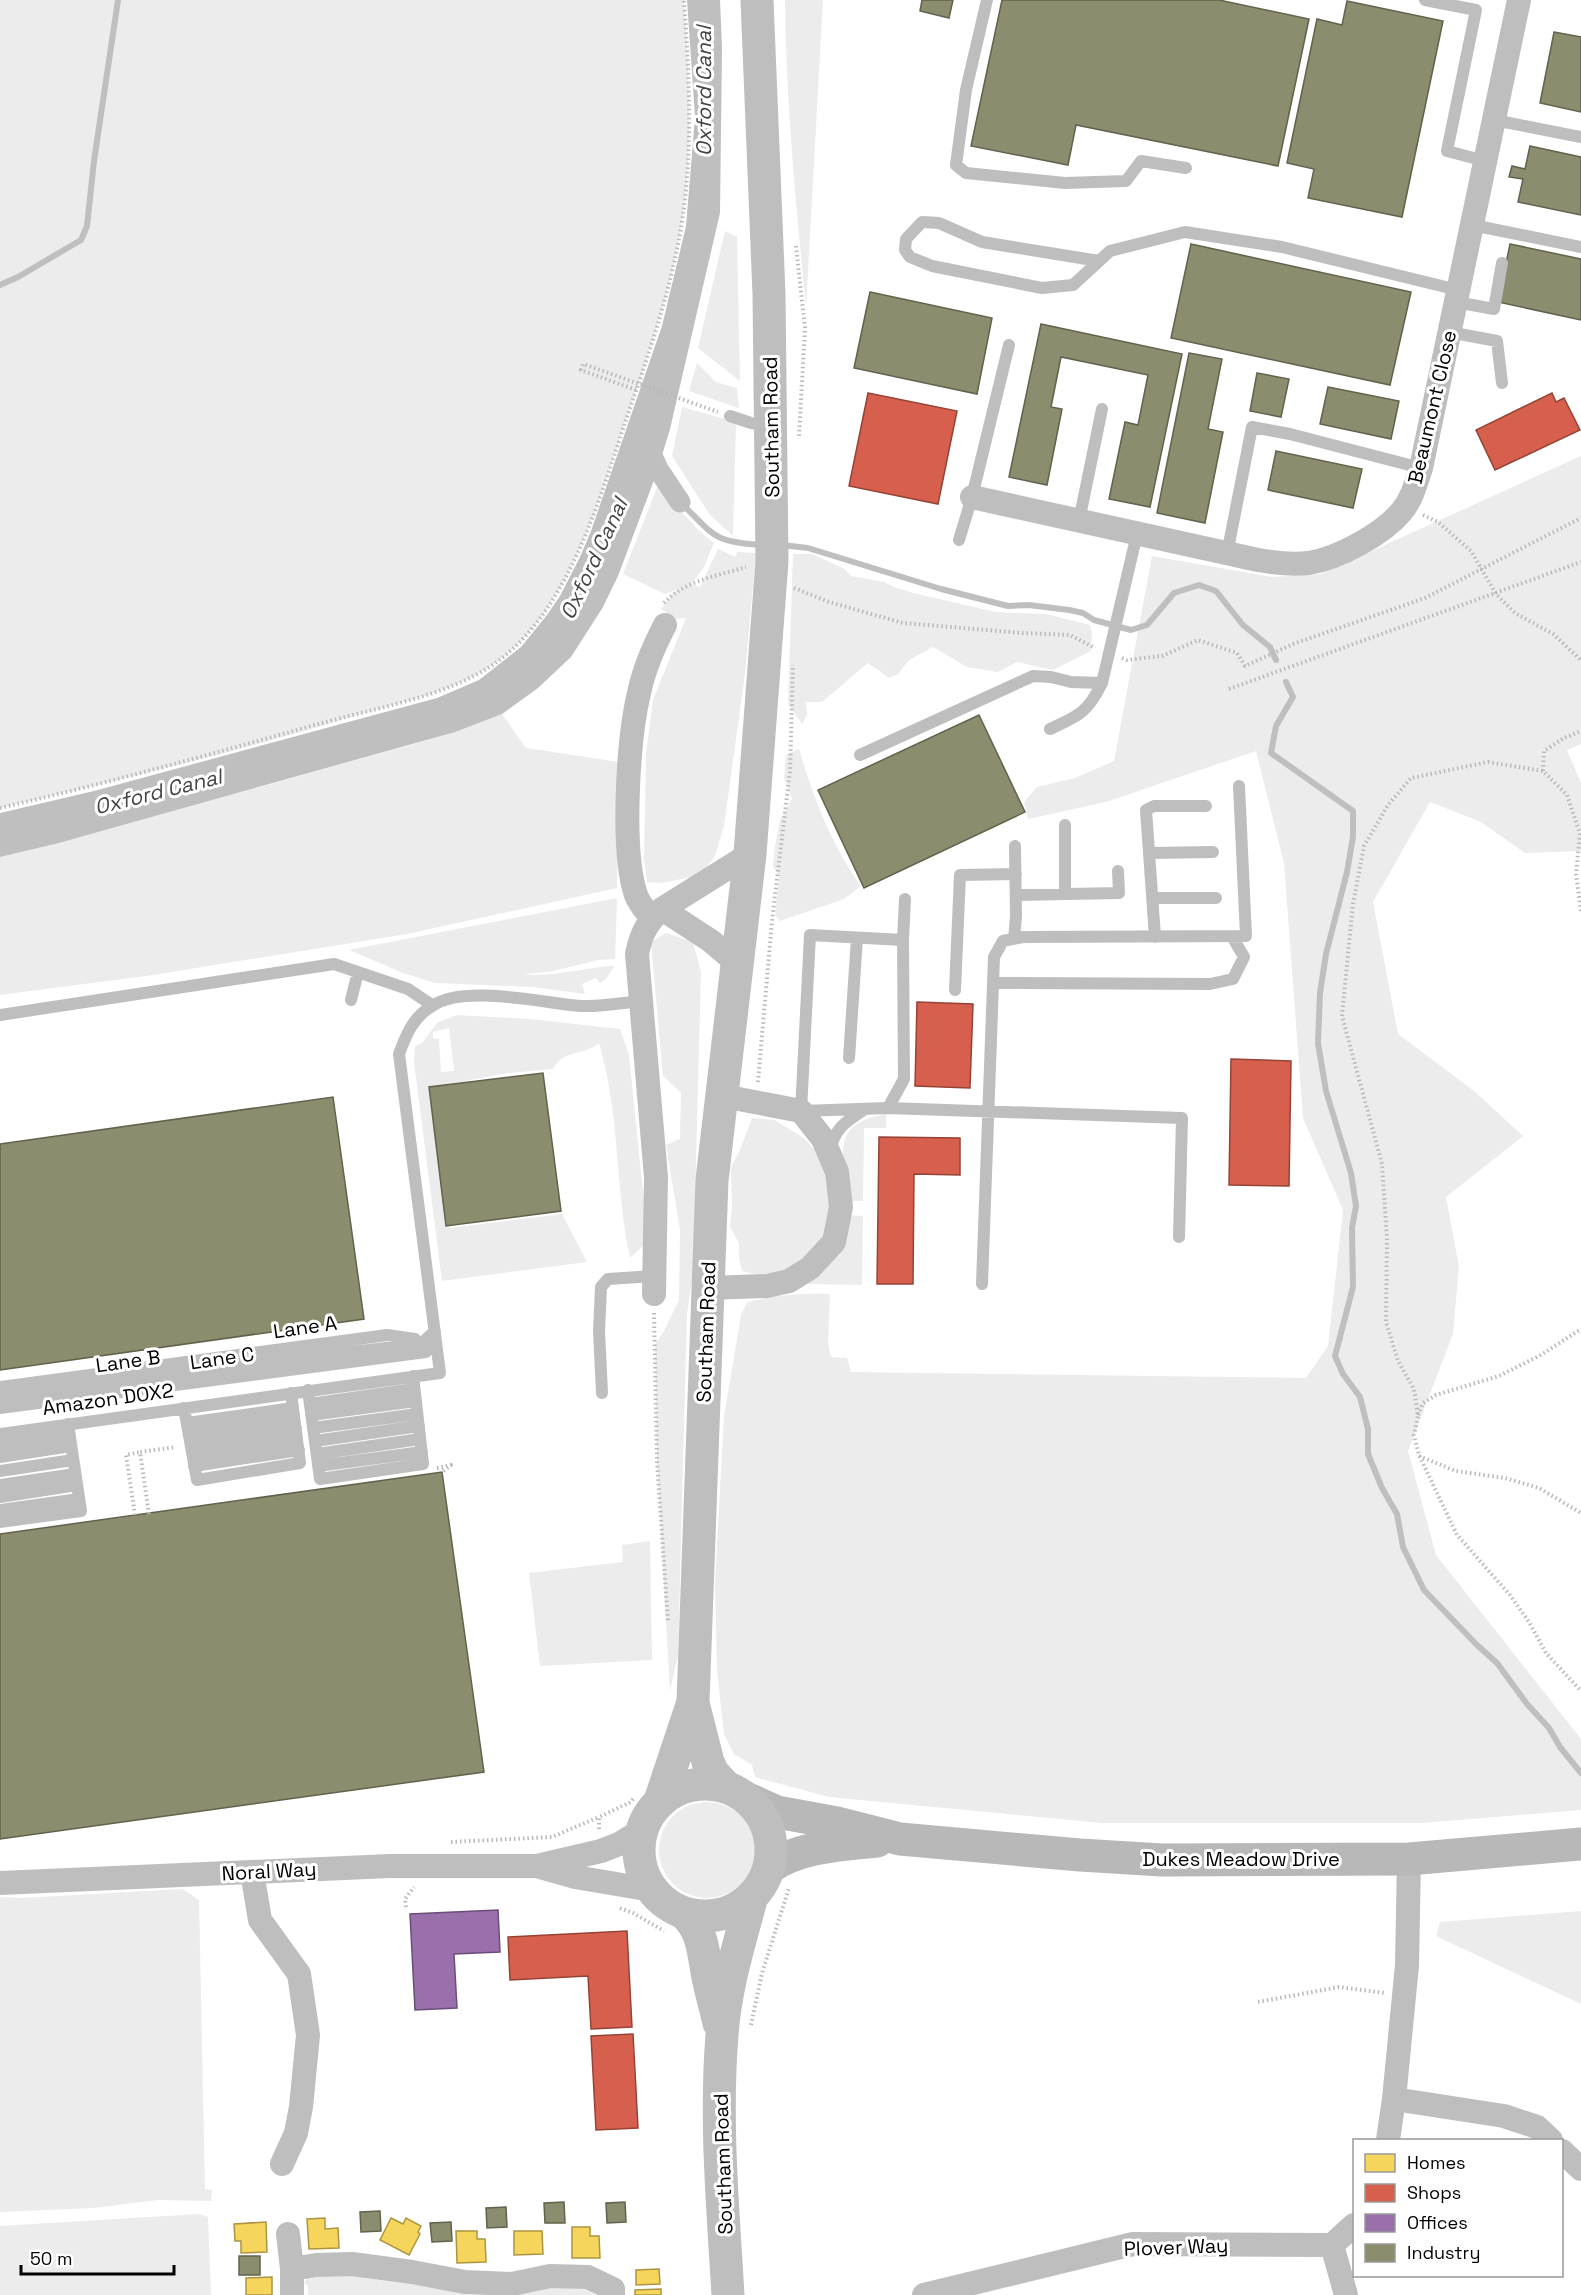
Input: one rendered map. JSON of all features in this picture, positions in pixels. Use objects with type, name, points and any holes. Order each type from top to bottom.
[{"type":"highway","name":"Southam Road","points":[[737,1793],[713,1773],[708,1762],[693,1702],[712,1180],[750,854],[771,559],[769,294],[757,0]]},
{"type":"highway","name":"Southam Road","points":[[660,1802],[693,1702]]},
{"type":"highway","points":[[709,1784],[737,1793],[760,1813],[768,1830],[771,1848],[783,1874],[763,1883],[738,1908],[720,1914],[702,1916],[684,1913],[666,1904],[652,1890],[642,1871],[639,1851],[642,1830],[649,1815],[660,1802],[674,1791],[691,1785],[709,1784]]},
{"type":"highway","name":"Southam Road","points":[[728,2295],[719,2146],[736,2030],[741,1935],[752,1896]]},
{"type":"highway","name":"Southam Road","points":[[684,1913],[691,1920],[703,1943],[708,1980],[736,2030]]},
{"type":"street","name":"Beaumont Close","points":[[972,497],[1227,554],[1285,564],[1310,563],[1334,556],[1362,542],[1387,524],[1402,510],[1415,488],[1421,468],[1519,0]]},
{"type":"street","points":[[665,625],[647,666],[639,693],[628,791],[631,870],[636,895],[657,913],[711,941],[738,964]]},
{"type":"street","points":[[654,1285],[656,1178],[637,954],[643,930],[657,913],[750,854]]},
{"type":"street","points":[[708,1288],[767,1286],[789,1281],[810,1268],[834,1242],[841,1207],[837,1172],[830,1155],[823,1139],[801,1111],[723,1096]]},
{"type":"street","name":"Dukes Meadow Drive","points":[[737,1793],[777,1812],[837,1823],[900,1839],[1162,1860],[1409,1859],[1576,1844]]},
{"type":"street","name":"Noral Way","points":[[0,1883],[390,1866],[537,1866],[601,1851],[619,1844],[642,1830]]},
{"type":"street","name":"Dukes Meadow Drive","points":[[783,1874],[779,1861],[807,1851],[839,1845],[900,1839]]},
{"type":"street","points":[[1388,2139],[1407,1965],[1409,1859]]},
{"type":"street","name":"Noral Way","points":[[537,1866],[575,1877],[652,1890]]},
{"type":"street","points":[[252,1872],[260,1920],[299,1974],[308,2035],[301,2107],[296,2133],[282,2164]]},
{"type":"street","points":[[1394,2099],[1504,2116],[1537,2127],[1550,2139]]},
{"type":"street","points":[[1563,2152],[1581,2169]]},
{"type":"street","points":[[1346,2295],[1332,2245],[1353,2225]]},
{"type":"street","points":[[288,2234],[292,2295]]},
{"type":"street","name":"Plover Way","points":[[924,2295],[1133,2244],[1332,2245]]},
{"type":"street","points":[[292,2269],[316,2265],[352,2264],[465,2282],[512,2284],[550,2276],[588,2277],[613,2289],[614,2295]]},
{"type":"lane","points":[[987,0],[966,90],[956,165],[966,173],[1065,183],[1126,181],[1141,161],[1186,168]]},
{"type":"lane","points":[[1425,0],[1476,10],[1448,151],[1485,161]]},
{"type":"lane","points":[[1494,120],[1581,137]]},
{"type":"lane","points":[[1099,261],[982,242],[939,223],[922,222],[906,239],[905,250],[910,257],[932,266],[1042,288],[1073,285],[1110,251],[1185,232],[1282,247],[1457,296],[1494,309],[1502,263]]},
{"type":"lane","points":[[1472,225],[1581,247]]},
{"type":"lane","points":[[1449,332],[1497,341],[1502,382]]},
{"type":"lane","points":[[959,540],[972,497],[1009,345]]},
{"type":"lane","points":[[1079,521],[1102,410]]},
{"type":"lane","points":[[730,416],[771,427]]},
{"type":"lane","points":[[1227,554],[1252,427],[1290,434],[1421,468]]},
{"type":"lane","points":[[1050,729],[1077,717],[1093,702],[1102,683],[1137,534]]},
{"type":"lane","points":[[860,755],[1033,676],[1051,677],[1071,682],[1102,683]]},
{"type":"lane","points":[[982,1284],[994,957],[1003,941],[1014,939],[1233,938],[1246,936],[1239,786]]},
{"type":"lane","points":[[1155,937],[1146,810],[1154,806],[1206,806]]},
{"type":"lane","points":[[1065,825],[1065,894]]},
{"type":"lane","points":[[1014,939],[1015,846]]},
{"type":"lane","points":[[1149,853],[1213,852]]},
{"type":"lane","points":[[1016,896],[1119,893],[1118,872]]},
{"type":"lane","points":[[955,990],[960,875],[1016,874]]},
{"type":"lane","points":[[1153,898],[1216,898]]},
{"type":"lane","points":[[888,1108],[904,1079],[905,899]]},
{"type":"lane","points":[[903,940],[810,935],[801,1111],[888,1108],[1182,1118],[1179,1237]]},
{"type":"lane","points":[[849,1058],[857,938]]},
{"type":"lane","points":[[993,983],[1210,984],[1233,979],[1244,957],[1233,938]]},
{"type":"lane","points":[[0,1015],[334,964],[408,989],[432,1005]]},
{"type":"lane","points":[[351,1000],[358,972]]},
{"type":"lane","points":[[436,1330],[399,1054],[409,1026],[432,1005],[459,996],[499,996],[584,1006],[641,1001]]},
{"type":"lane","points":[[830,1155],[833,1137],[842,1125],[866,1108]]},
{"type":"lane","points":[[603,1394],[599,1331],[601,1287],[608,1280],[654,1285]]},
{"type":"lane","name":"Amazon DOX2","points":[[0,1434],[69,1435],[184,1408],[440,1373],[436,1330]]},
{"type":"lane","name":"Lane A","points":[[0,1387],[387,1335],[413,1340],[436,1330]]},
{"type":"lane","name":"Lane B","points":[[0,1399],[306,1357],[421,1344],[436,1330]]},
{"type":"lane","name":"Lane C","points":[[0,1408],[426,1352],[436,1330]]},
{"type":"lane","points":[[308,1390],[320,1479],[423,1464],[413,1376]]},
{"type":"lane","points":[[184,1408],[197,1480],[300,1463],[291,1393]]},
{"type":"lane","points":[[310,1409],[418,1420]]},
{"type":"lane","points":[[314,1435],[418,1420]]},
{"type":"lane","points":[[317,1460],[418,1420]]},
{"type":"lane","points":[[191,1445],[296,1429]]},
{"type":"lane","points":[[191,1445],[296,1429]]},
{"type":"lane","points":[[0,1446],[69,1435]]},
{"type":"lane","points":[[0,1457],[69,1435]]},
{"type":"lane","points":[[0,1522],[81,1511],[69,1435]]},
{"type":"lane","points":[[0,1471],[73,1460]]},
{"type":"lane","points":[[0,1485],[76,1479]]},
{"type":"lane","points":[[0,1497],[76,1479]]},
{"type":"lane","points":[[0,1510],[79,1499]]},
{"type":"path","points":[[0,808],[161,769],[425,695],[487,669],[517,644],[544,612],[567,575],[601,493],[668,288],[684,212],[689,118],[684,0]]},
{"type":"path","points":[[636,390],[581,370],[583,364],[730,416]]},
{"type":"path","points":[[1402,510],[1412,510],[1438,522],[1472,551],[1496,594],[1515,613],[1553,634],[1581,660]]},
{"type":"path","points":[[665,625],[657,619],[663,604],[674,592],[690,584],[771,559],[793,588],[829,602],[903,623],[1070,635],[1109,655],[1127,660],[1162,656],[1198,640],[1238,653],[1245,666],[1293,644],[1425,598],[1581,518]]},
{"type":"path","points":[[1229,689],[1581,562]]},
{"type":"path","points":[[793,588],[793,600]]},
{"type":"path","points":[[755,1102],[790,771],[793,657]]},
{"type":"path","points":[[1543,771],[1544,751],[1564,738],[1581,731]]},
{"type":"path","points":[[1418,1416],[1414,1389],[1398,1361],[1386,1322],[1388,1239],[1382,1164],[1342,1016],[1353,904],[1364,846],[1388,805],[1411,778],[1488,762],[1543,771],[1567,795],[1580,834],[1576,874],[1581,911]]},
{"type":"path","points":[[1581,1329],[1541,1355],[1499,1376],[1436,1395],[1423,1403],[1414,1436],[1419,1455],[1457,1535],[1510,1595],[1529,1622],[1546,1653],[1581,1691]]},
{"type":"path","points":[[135,1515],[126,1455],[191,1445]]},
{"type":"path","points":[[140,1452],[149,1514]]},
{"type":"path","points":[[1419,1455],[1456,1472],[1506,1478],[1539,1488],[1581,1513]]},
{"type":"path","points":[[736,2030],[762,1973],[788,1889],[783,1874]]},
{"type":"path","points":[[1258,2002],[1339,1987],[1404,1996]]},
{"type":"shaded area","points":[[0,0],[684,0],[689,108],[686,188],[679,241],[660,317],[605,484],[577,554],[541,618],[518,644],[491,666],[460,683],[409,701],[225,753],[0,808]]},
{"type":"shaded area","points":[[785,0],[823,0],[806,308],[789,116]]},
{"type":"shaded area","points":[[725,231],[737,237],[740,381],[698,348]]},
{"type":"shaded area","points":[[697,363],[716,382],[737,388],[739,408],[689,391]]},
{"type":"shaded area","points":[[682,407],[736,422],[733,536],[710,515],[672,456]]},
{"type":"shaded area","points":[[1581,456],[1581,744],[1567,750],[1581,783],[1581,851],[1525,853],[1481,822],[1430,802],[1373,902],[1398,1034],[1474,1091],[1523,1136],[1446,1197],[1459,1267],[1453,1334],[1408,1451],[1436,1555],[1581,1739],[1581,1810],[1421,1823],[1102,1823],[829,1797],[755,1777],[752,1765],[734,1754],[724,1734],[717,1670],[715,1582],[724,1416],[741,1315],[747,1302],[788,1295],[830,1294],[828,1343],[831,1357],[847,1358],[851,1372],[1306,1378],[1328,1346],[1343,1210],[1303,1118],[1284,863],[1256,751],[1106,802],[1028,819],[1024,802],[1037,787],[1075,778],[1114,761],[1152,556],[1272,577],[1321,574]]},
{"type":"shaded area","points":[[660,480],[684,514],[714,543],[703,569],[691,584],[700,587],[718,549],[736,557],[737,552],[756,553],[745,674],[724,826],[715,856],[701,875],[662,883],[647,882],[644,859],[646,754],[653,700],[686,618],[677,619],[661,609],[674,592],[683,587],[665,594],[623,574]]},
{"type":"shaded area","points":[[793,554],[812,554],[843,568],[851,576],[884,582],[913,593],[996,612],[1046,614],[1090,625],[1091,651],[1053,670],[1017,662],[998,672],[967,667],[933,647],[909,660],[898,674],[889,678],[868,663],[822,702],[806,702],[807,715],[802,724],[788,704]]},
{"type":"shaded area","points":[[502,714],[526,748],[619,762],[617,888],[407,934],[153,975],[0,995],[0,857],[59,843],[425,741]]},
{"type":"shaded area","points":[[799,749],[832,838],[861,886],[844,899],[780,921],[775,915],[779,877],[773,866],[775,846],[780,820],[792,799],[784,778],[786,755]]},
{"type":"shaded area","points":[[617,898],[615,959],[598,960],[549,972],[523,974],[546,975],[615,966],[600,983],[596,978],[582,984],[585,994],[533,987],[435,983],[403,973],[349,950]]},
{"type":"shaded area","points":[[666,933],[693,942],[701,972],[693,1274],[687,1314],[678,1655],[670,1691],[657,1461],[655,1344],[679,1300],[680,1230],[666,1145],[680,1139],[681,1093],[663,1076],[651,942]]},
{"type":"shaded area","points":[[457,1015],[530,1019],[620,1029],[629,1055],[648,1241],[630,1258],[625,1231],[611,1096],[599,1043],[586,1050],[568,1055],[553,1069],[501,1074],[429,1088],[449,1228],[562,1214],[587,1262],[442,1281],[414,1062],[415,1046],[422,1043],[437,1023]],"holes":[[[449,1028],[454,1071],[441,1072],[439,1039],[433,1038],[433,1032]]]},
{"type":"shaded area","points":[[886,1114],[886,1128],[864,1128],[863,1201],[848,1201],[839,1158],[845,1139],[856,1124]]},
{"type":"shaded area","points":[[752,1118],[775,1120],[805,1139],[818,1154],[831,1191],[826,1231],[813,1252],[782,1273],[754,1274],[742,1271],[739,1243],[730,1227],[731,1167]]},
{"type":"shaded area","points":[[848,1215],[863,1216],[862,1285],[809,1284],[809,1279]]},
{"type":"shaded area","points":[[650,1541],[652,1660],[540,1666],[529,1573],[623,1562],[622,1545]]},
{"type":"shaded area","points":[[707,1802],[725,1806],[741,1816],[751,1832],[755,1850],[751,1868],[741,1884],[725,1894],[707,1898],[689,1894],[673,1884],[663,1868],[659,1850],[663,1832],[673,1816],[689,1806]]},
{"type":"shaded area","points":[[183,1889],[199,1900],[205,2189],[212,2190],[211,2201],[158,2200],[93,2208],[0,2212],[0,1897],[21,1898]]},
{"type":"shaded area","points":[[1581,1911],[1581,2004],[1436,1936],[1440,1922]]},
{"type":"shaded area","points":[[199,2214],[208,2217],[211,2295],[0,2295],[0,2226]]},
{"type":"shaded area","points":[[363,2272],[364,2278],[432,2287],[470,2295],[308,2295],[308,2286],[304,2283],[308,2276]]},
{"type":"shaded area","points":[[585,2284],[595,2295],[501,2295],[557,2285]]},
{"type":"water","name":"Oxford Canal","points":[[687,0],[720,0],[722,47],[720,213],[670,429],[656,475],[618,576],[603,607],[571,657],[538,688],[502,714],[455,732],[59,843],[0,857],[0,813],[94,791],[437,698],[479,680],[521,647],[547,615],[560,596],[591,531],[662,326],[686,226],[695,117]]},
{"type":"building: Homes","points":[[325,2218],[325,2229],[338,2228],[339,2248],[309,2249],[307,2219]]},
{"type":"building: Homes","points":[[391,2218],[403,2224],[406,2218],[421,2226],[418,2232],[420,2234],[409,2255],[380,2240]]},
{"type":"building: Homes","points":[[266,2222],[267,2252],[241,2253],[241,2241],[235,2241],[234,2224]]},
{"type":"building: Homes","points":[[572,2227],[590,2227],[590,2236],[599,2236],[600,2258],[572,2258]]},
{"type":"building: Homes","points":[[456,2231],[477,2231],[477,2239],[485,2239],[486,2262],[457,2263]]},
{"type":"building: Homes","points":[[514,2231],[542,2231],[543,2254],[514,2255]]},
{"type":"building: Homes","points":[[659,2269],[660,2284],[636,2285],[636,2270]]},
{"type":"building: Homes","points":[[272,2277],[272,2295],[246,2295],[246,2278]]},
{"type":"building: Homes","points":[[661,2289],[661,2295],[635,2295],[635,2290]]},
{"type":"building: Shops","points":[[868,393],[957,411],[938,504],[849,486]]},
{"type":"building: Shops","points":[[1552,393],[1556,402],[1564,398],[1580,430],[1495,470],[1476,430]]},
{"type":"building: Shops","points":[[917,1002],[973,1004],[970,1088],[915,1086]]},
{"type":"building: Shops","points":[[1231,1059],[1291,1061],[1289,1186],[1229,1185]]},
{"type":"building: Shops","points":[[879,1137],[960,1138],[960,1175],[914,1174],[913,1284],[877,1284]]},
{"type":"building: Shops","points":[[627,1931],[632,2027],[591,2029],[588,1976],[510,1980],[508,1937]]},
{"type":"building: Shops","points":[[633,2034],[638,2128],[596,2130],[591,2036]]},
{"type":"building: Offices","points":[[498,1910],[500,1952],[454,1954],[457,2008],[415,2010],[410,1914]]},
{"type":"building: Industry","points":[[922,0],[953,0],[949,18],[920,11]]},
{"type":"building: Industry","points":[[1002,0],[1219,0],[1309,19],[1278,166],[1076,125],[1068,165],[971,146]]},
{"type":"building: Industry","points":[[1347,1],[1443,21],[1402,217],[1308,198],[1314,169],[1287,163],[1317,19],[1342,25]]},
{"type":"building: Industry","points":[[1554,32],[1581,37],[1581,112],[1540,103]]},
{"type":"building: Industry","points":[[1530,146],[1581,157],[1581,215],[1518,202],[1523,179],[1509,177],[1512,166],[1525,169]]},
{"type":"building: Industry","points":[[1191,244],[1411,292],[1390,385],[1171,338]]},
{"type":"building: Industry","points":[[1510,244],[1581,259],[1581,320],[1498,302]]},
{"type":"building: Industry","points":[[870,292],[992,318],[977,394],[854,368]]},
{"type":"building: Industry","points":[[1041,324],[1182,354],[1150,507],[1109,499],[1125,422],[1138,425],[1148,375],[1061,357],[1051,407],[1062,409],[1047,485],[1009,477]]},
{"type":"building: Industry","points":[[1189,353],[1222,359],[1208,429],[1223,432],[1205,523],[1157,513]]},
{"type":"building: Industry","points":[[1257,373],[1289,379],[1281,417],[1250,411]]},
{"type":"building: Industry","points":[[1328,387],[1399,401],[1391,439],[1320,424]]},
{"type":"building: Industry","points":[[1276,451],[1362,469],[1353,508],[1268,490]]},
{"type":"building: Industry","points":[[979,715],[1025,812],[864,888],[818,790]]},
{"type":"building: Industry","points":[[543,1073],[561,1211],[446,1226],[429,1087]]},
{"type":"building: Industry","points":[[333,1097],[364,1319],[0,1370],[0,1144]]},
{"type":"building: Industry","points":[[442,1472],[484,1772],[0,1839],[0,1534]]},
{"type":"building: Industry","points":[[564,2202],[565,2223],[545,2223],[544,2203]]},
{"type":"building: Industry","points":[[625,2202],[626,2222],[607,2223],[606,2203]]},
{"type":"building: Industry","points":[[506,2207],[507,2227],[487,2228],[486,2208]]},
{"type":"building: Industry","points":[[380,2211],[381,2231],[361,2232],[360,2212]]},
{"type":"building: Industry","points":[[451,2222],[452,2241],[432,2242],[430,2223]]},
{"type":"building: Industry","points":[[239,2256],[260,2256],[260,2275],[239,2275]]},
{"type":"waterway","points":[[0,285],[81,240],[87,226],[94,161],[118,0]]},
{"type":"waterway","points":[[646,443],[658,469],[680,502]]},
{"type":"waterway","points":[[680,502],[715,535],[733,542],[763,545]]},
{"type":"waterway","points":[[782,545],[808,548],[941,589],[1008,606],[1029,605],[1069,610],[1083,613],[1094,620],[1131,630],[1147,625],[1174,593],[1199,585],[1216,591],[1243,625],[1270,647],[1276,660]]},
{"type":"waterway","points":[[1286,682],[1293,697],[1276,726],[1271,753],[1353,811],[1353,837],[1347,872],[1326,954],[1320,993],[1318,1043],[1326,1091],[1351,1173],[1356,1206],[1352,1228],[1353,1287],[1335,1356],[1343,1374],[1360,1397],[1368,1429],[1368,1454],[1382,1488],[1397,1514],[1403,1547],[1424,1590],[1497,1663],[1527,1704],[1549,1728],[1560,1747],[1581,1773]]}]
